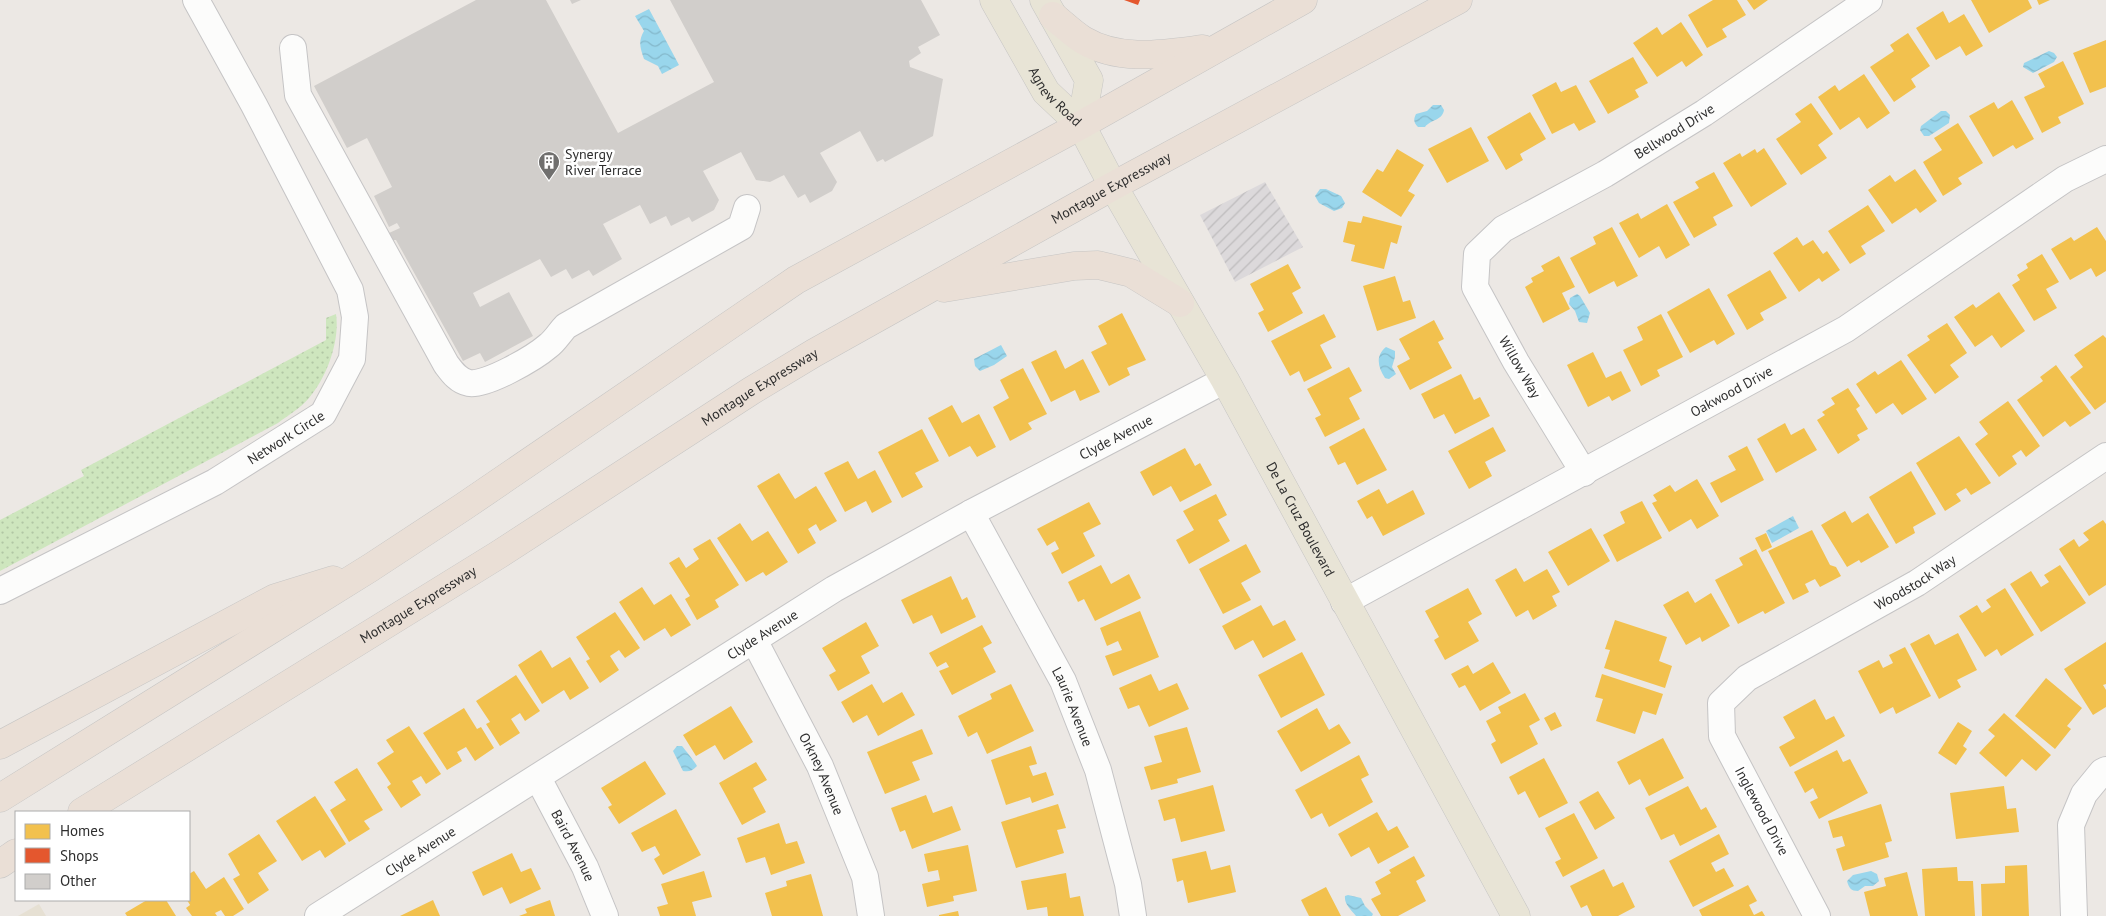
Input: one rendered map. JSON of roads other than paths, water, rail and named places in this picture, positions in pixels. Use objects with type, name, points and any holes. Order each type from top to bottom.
[{"type":"highway","points":[[0,798],[370,568],[463,507],[796,280],[1081,125],[1303,0]]},
{"type":"highway","name":"Montague Expressway","points":[[84,811],[498,556],[759,386],[814,353],[1113,186],[1458,0]]},
{"type":"highway","points":[[1048,8],[1083,40],[1110,52],[1152,56],[1217,48]]},
{"type":"highway","points":[[926,291],[1074,266],[1098,265],[1131,273],[1180,303]]},
{"type":"highway","points":[[0,745],[275,598],[370,568]]},
{"type":"highway","points":[[0,862],[15,853]]},
{"type":"main road","name":"Agnew Road","points":[[994,0],[1046,92],[1081,125]]},
{"type":"main road","name":"Agnew Road","points":[[1048,8],[1089,80],[1081,125]]},
{"type":"main road","name":"De La Cruz Boulevard","points":[[1081,125],[1113,186],[1224,380],[1344,602],[1508,913]]},
{"type":"street","name":"Network Circle","points":[[0,591],[215,482],[323,414],[352,358],[355,317],[350,290],[258,112],[196,0]]},
{"type":"street","name":"Bellwood Drive","points":[[1476,254],[1502,228],[1605,174],[1704,113],[1869,0]]},
{"type":"street","points":[[293,48],[298,95],[446,364],[458,379],[469,383],[486,381],[504,373],[549,346],[566,326],[741,227],[747,208]]},
{"type":"street","name":"Oakwood Drive","points":[[1344,602],[1846,330],[2065,179],[2106,160]]},
{"type":"street","name":"Willow Way","points":[[1476,254],[1474,287],[1516,362],[1584,473]]},
{"type":"street","name":"Clyde Avenue","points":[[318,916],[834,589],[970,513],[1224,380]]},
{"type":"street","name":"Woodstock Way","points":[[1721,703],[1747,678],[1918,583],[2106,456]]},
{"type":"street","name":"Laurie Avenue","points":[[970,513],[1066,690],[1098,770],[1128,884],[1133,916]]},
{"type":"street","name":"Orkney Avenue","points":[[754,640],[820,766],[865,877],[872,916]]},
{"type":"street","name":"Inglewood Drive","points":[[1721,703],[1722,736],[1818,916]]},
{"type":"street","points":[[2074,916],[2071,825],[2084,794],[2102,772],[2106,770]]},
{"type":"street","name":"Baird Avenue","points":[[538,778],[585,867],[605,916]]},
{"type":"water","points":[[649,9],[679,65],[662,74],[658,66],[644,59],[641,48],[640,41],[644,31],[635,16]]},
{"type":"water","points":[[2049,51],[2057,57],[2054,62],[2033,73],[2023,67],[2024,63]]},
{"type":"water","points":[[1433,105],[1441,105],[1444,110],[1443,114],[1425,127],[1418,127],[1414,121],[1416,114],[1427,111]]},
{"type":"water","points":[[1941,111],[1946,111],[1950,115],[1949,123],[1929,136],[1924,136],[1920,130],[1921,126]]},
{"type":"water","points":[[1320,189],[1326,189],[1341,196],[1345,203],[1342,208],[1334,211],[1319,203],[1315,196]]},
{"type":"water","points":[[1577,294],[1590,313],[1587,323],[1579,322],[1575,311],[1569,304],[1570,298]]},
{"type":"water","points":[[1001,345],[1007,356],[994,365],[980,371],[975,366],[974,359]]},
{"type":"water","points":[[1386,347],[1395,351],[1392,367],[1396,374],[1389,379],[1385,378],[1379,362],[1380,354]]},
{"type":"water","points":[[1793,516],[1799,528],[1772,543],[1766,531]]},
{"type":"water","points":[[677,746],[682,746],[697,766],[694,769],[683,771],[673,751]]},
{"type":"water","points":[[1871,871],[1877,874],[1879,881],[1873,886],[1865,886],[1858,891],[1851,889],[1847,881],[1853,875]]},
{"type":"water","points":[[1345,896],[1361,898],[1365,906],[1373,914],[1372,916],[1356,916],[1346,902]]},
{"type":"place","name":"Synergy River Terrace","points":[[549,181]]}]
